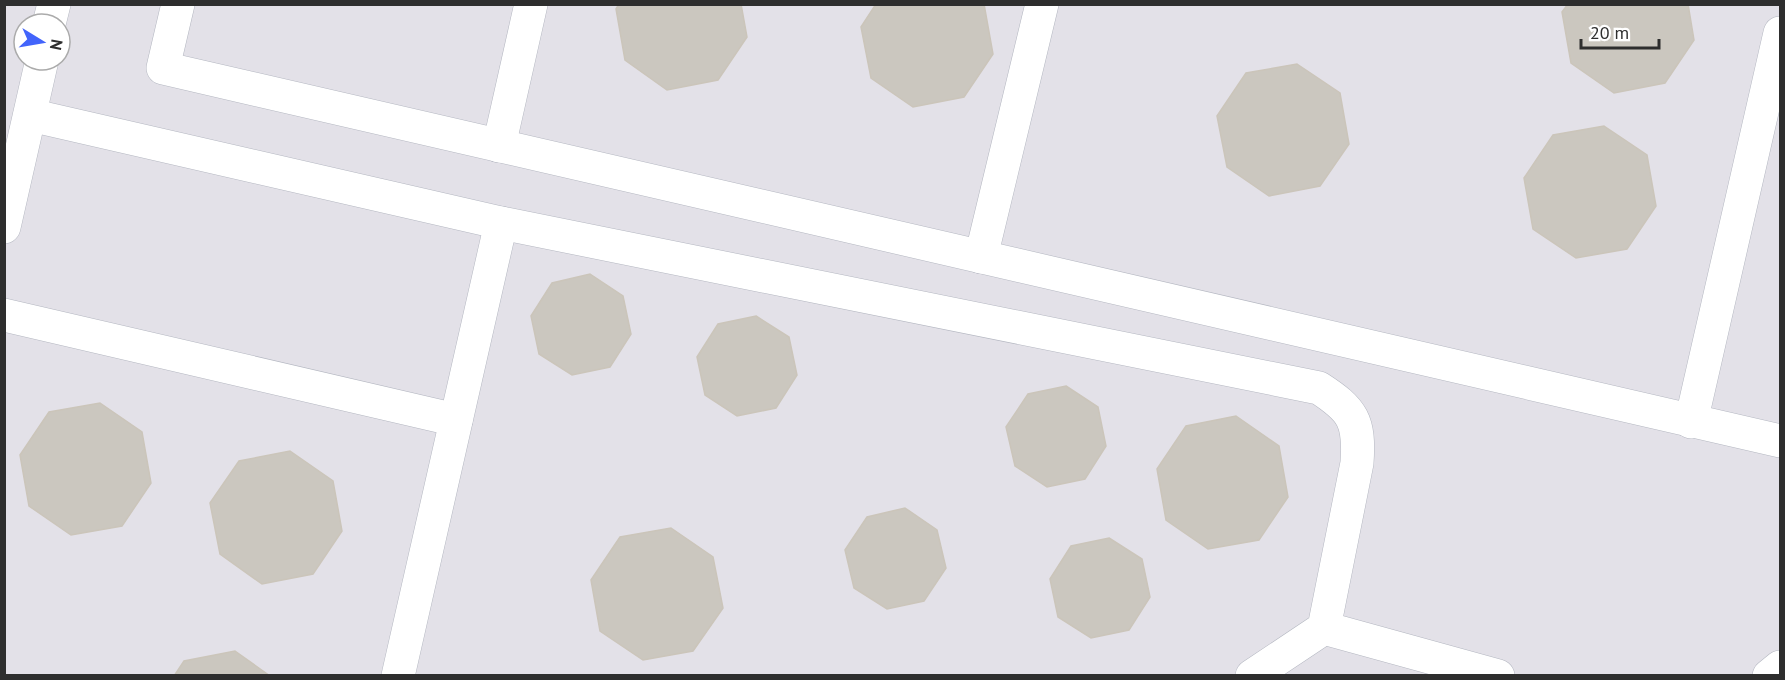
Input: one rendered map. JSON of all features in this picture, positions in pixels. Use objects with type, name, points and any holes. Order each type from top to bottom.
[{"type":"lane","points":[[178,4],[163,68],[1780,441]]},
{"type":"lane","points":[[499,146],[531,4]]},
{"type":"lane","points":[[981,257],[1042,4]]},
{"type":"lane","points":[[1691,422],[1780,33]]},
{"type":"lane","points":[[4,226],[39,72]]},
{"type":"lane","points":[[30,115],[501,222],[1319,388],[1339,401],[1351,414],[1359,436],[1324,628],[1252,675]]},
{"type":"lane","points":[[398,675],[501,222]]},
{"type":"lane","points":[[4,315],[456,420]]},
{"type":"lane","points":[[1324,628],[1498,675]]},
{"type":"lane","points":[[1769,675],[1780,667]]},
{"type":"shaded area","points":[[4,5],[1780,5],[1780,675],[5,675]]},
{"type":"building","points":[[619,4],[741,4],[747,37],[718,80],[667,90],[625,60],[616,9]]},
{"type":"building","points":[[876,4],[984,4],[993,54],[964,97],[913,107],[871,78],[861,27]]},
{"type":"building","points":[[1568,4],[1688,4],[1694,40],[1665,83],[1614,93],[1571,63],[1562,12]]},
{"type":"building","points":[[1297,64],[1340,93],[1349,144],[1320,186],[1269,196],[1227,167],[1217,116],[1246,73]]},
{"type":"building","points":[[1604,126],[1647,155],[1656,206],[1627,249],[1576,258],[1533,229],[1524,178],[1553,135]]},
{"type":"building","points":[[590,274],[623,296],[631,334],[610,367],[572,375],[539,354],[531,316],[552,283]]},
{"type":"building","points":[[756,316],[789,337],[797,375],[776,408],[737,416],[705,395],[697,357],[718,324]]},
{"type":"building","points":[[1066,386],[1098,407],[1106,446],[1085,479],[1047,487],[1015,466],[1006,427],[1028,394]]},
{"type":"building","points":[[100,403],[142,432],[151,483],[122,526],[71,535],[29,506],[20,455],[49,412]]},
{"type":"building","points":[[1236,416],[1279,446],[1288,497],[1259,540],[1208,549],[1166,520],[1157,469],[1186,426]]},
{"type":"building","points":[[290,451],[333,481],[342,531],[313,574],[262,584],[220,554],[210,503],[239,461]]},
{"type":"building","points":[[905,508],[937,530],[946,568],[924,601],[887,609],[854,588],[845,550],[867,517]]},
{"type":"building","points":[[671,528],[713,557],[723,608],[693,651],[643,660],[600,631],[591,580],[620,537]]},
{"type":"building","points":[[1109,538],[1142,559],[1150,597],[1129,630],[1091,638],[1058,617],[1050,579],[1071,546]]},
{"type":"building","points":[[235,651],[270,676],[174,676],[184,661]]}]
